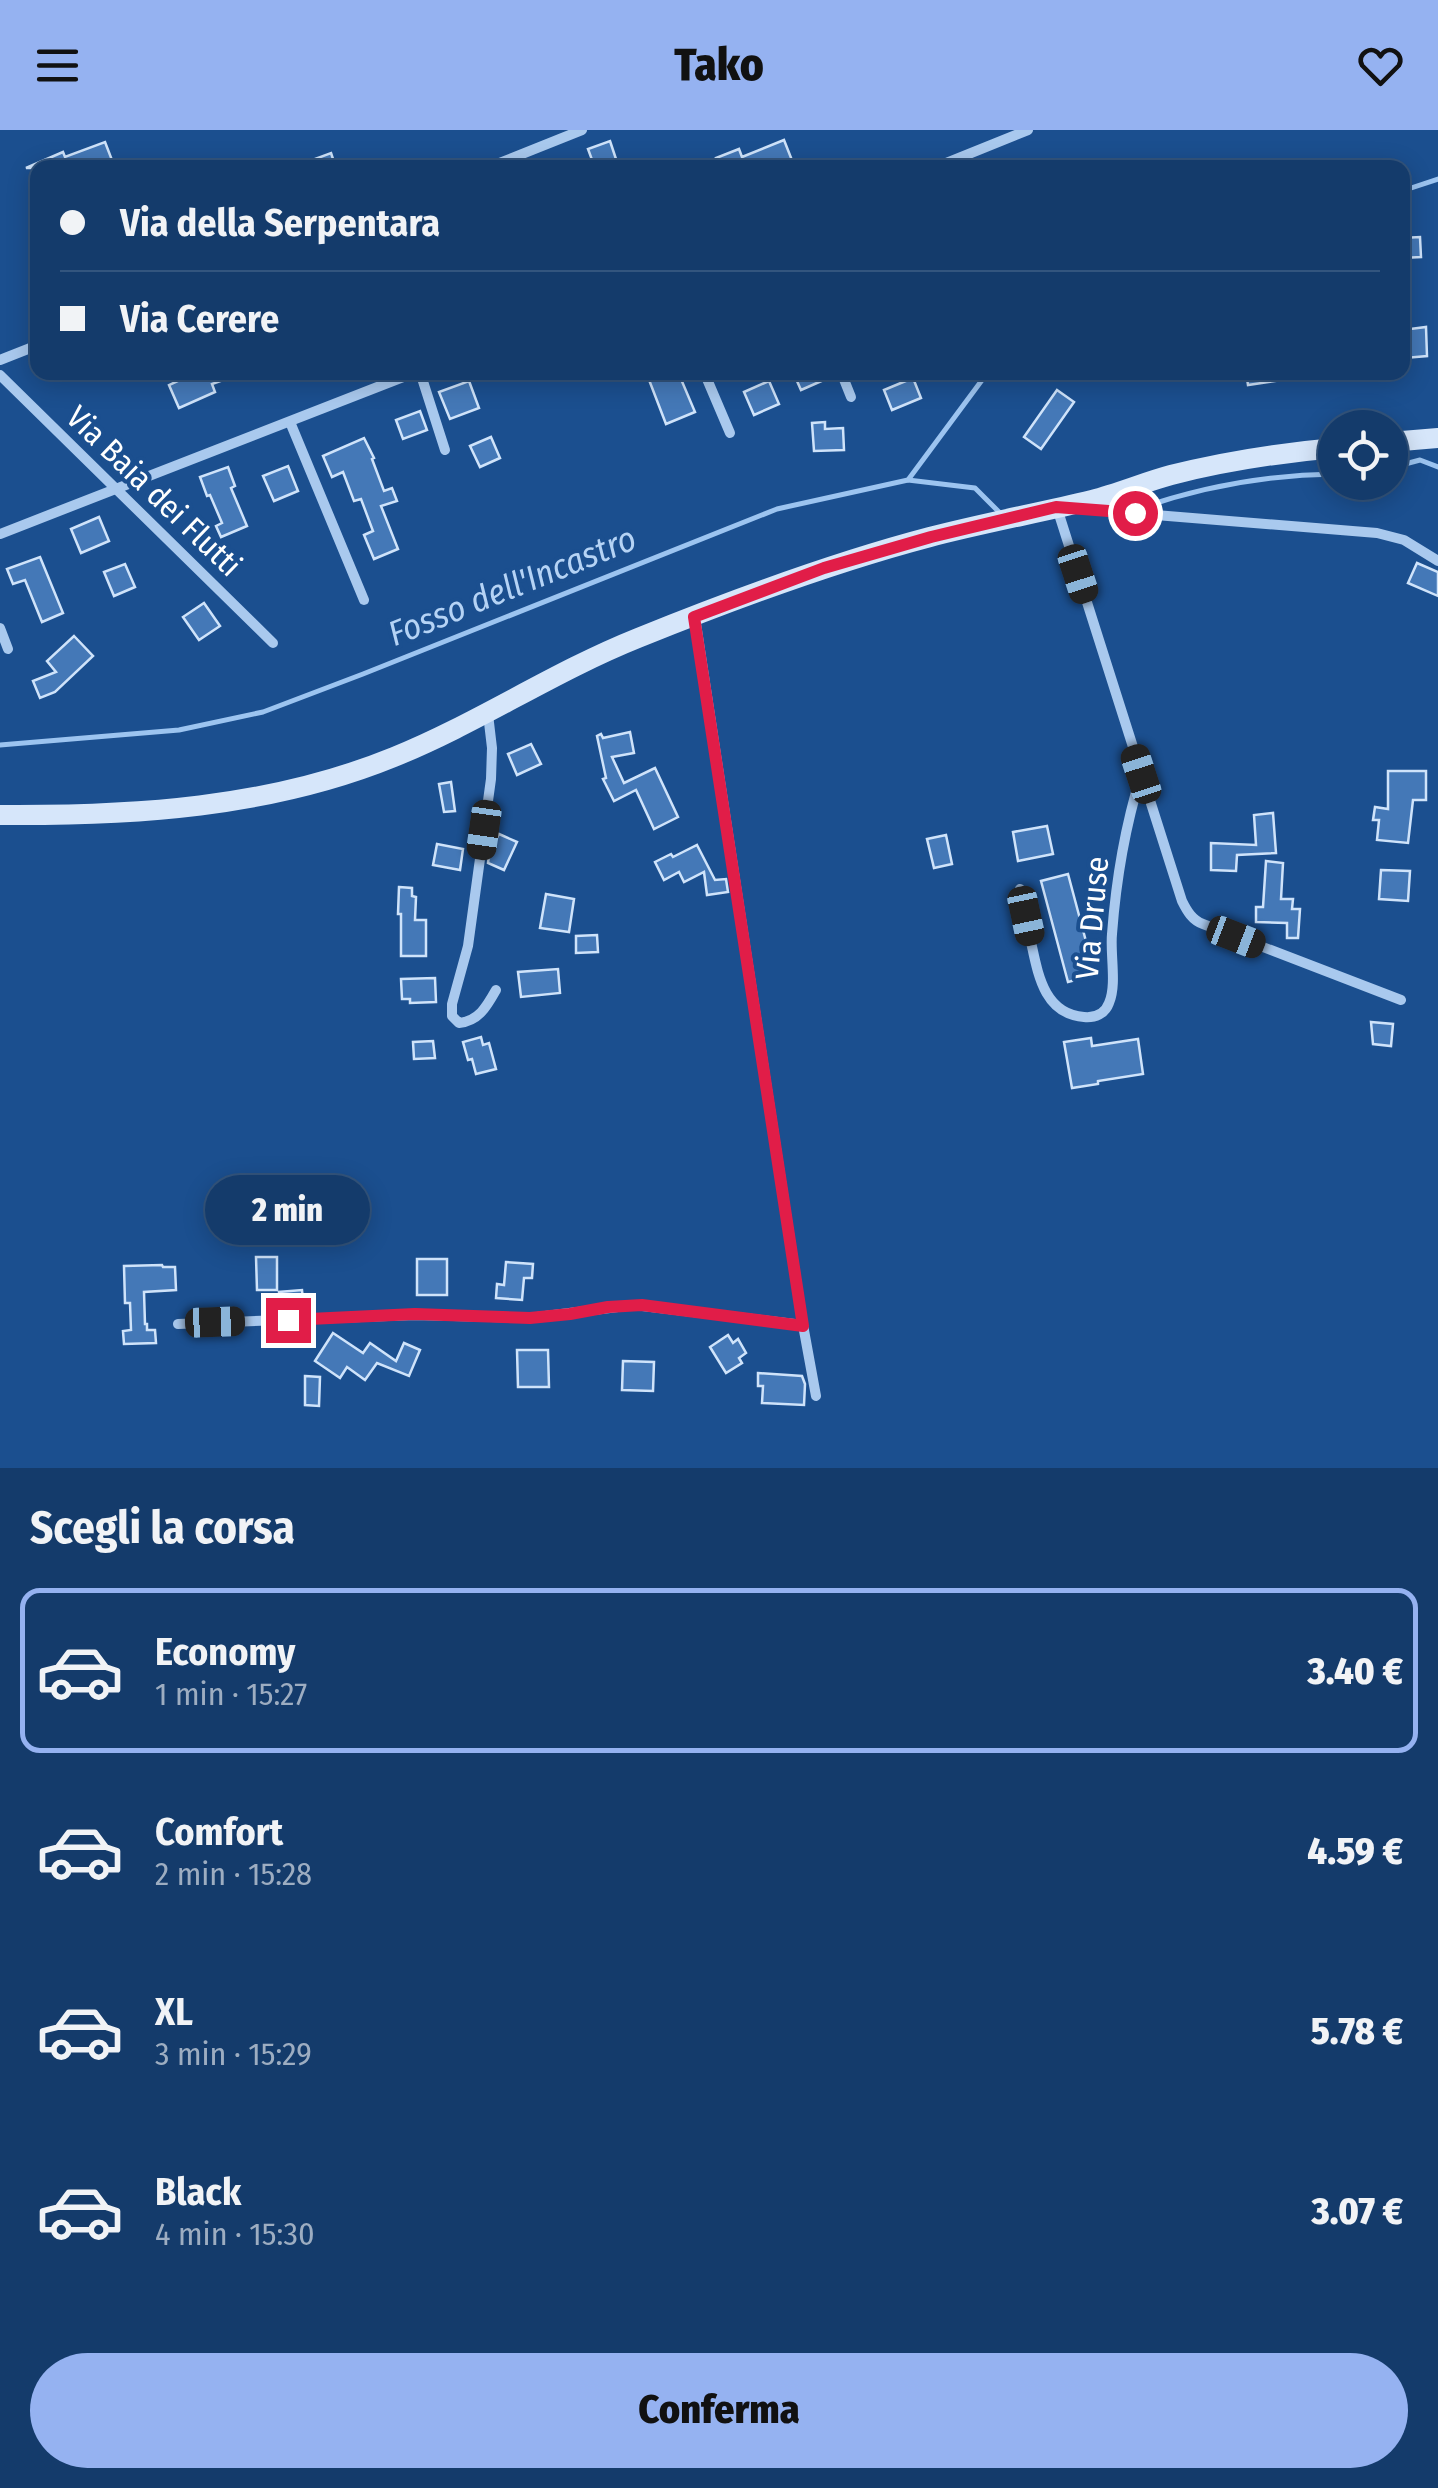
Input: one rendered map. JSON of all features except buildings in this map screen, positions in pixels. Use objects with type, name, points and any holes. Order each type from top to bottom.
[{"type":"main road","points":[[1408,440],[1438,438]]},
{"type":"main road","points":[[0,815],[159,810],[271,795],[383,762],[639,638],[824,568],[931,537],[1094,500],[1224,462],[1318,450]]},
{"type":"street","points":[[507,160],[582,130]]},
{"type":"street","points":[[954,160],[1028,130]]},
{"type":"street","points":[[0,360],[30,348]]},
{"type":"street","name":"Via Baia dei Flutti","points":[[0,375],[273,643]]},
{"type":"street","points":[[0,534],[398,380]]},
{"type":"street","points":[[421,380],[445,450]]},
{"type":"street","points":[[707,380],[730,433]]},
{"type":"street","points":[[844,380],[850,398]]},
{"type":"street","points":[[290,422],[364,600]]},
{"type":"street","points":[[1401,1000],[1193,918],[1182,901],[1056,507],[1382,534],[1404,540],[1438,561]]},
{"type":"street","points":[[694,617],[816,1396]]},
{"type":"street","points":[[0,628],[8,648]]},
{"type":"street","points":[[488,714],[492,779],[468,946],[452,1016],[460,1023],[470,1020],[485,1009],[496,990]]},
{"type":"street","name":"Via Druse","points":[[1020,889],[1038,976],[1049,998],[1071,1014],[1099,1015],[1112,994],[1112,925],[1126,826],[1141,774]]},
{"type":"street","points":[[178,1324],[415,1314],[530,1318],[642,1305],[803,1326]]},
{"type":"waterway","name":"Fosso dell'Incastro","points":[[1410,188],[1438,179]]},
{"type":"waterway","name":"Fosso dell'Incastro","points":[[0,745],[179,730],[263,712],[777,509],[908,480],[982,380]]},
{"type":"waterway","points":[[1408,463],[1420,460],[1438,467]]},
{"type":"waterway","points":[[1138,509],[1235,484],[1318,475]]},
{"type":"waterway","points":[[908,480],[975,488],[1000,513]]},
{"type":"route","points":[[288,1320],[415,1314],[530,1318],[642,1305],[803,1326],[694,617],[824,568],[1056,507],[1135,513]]}]
